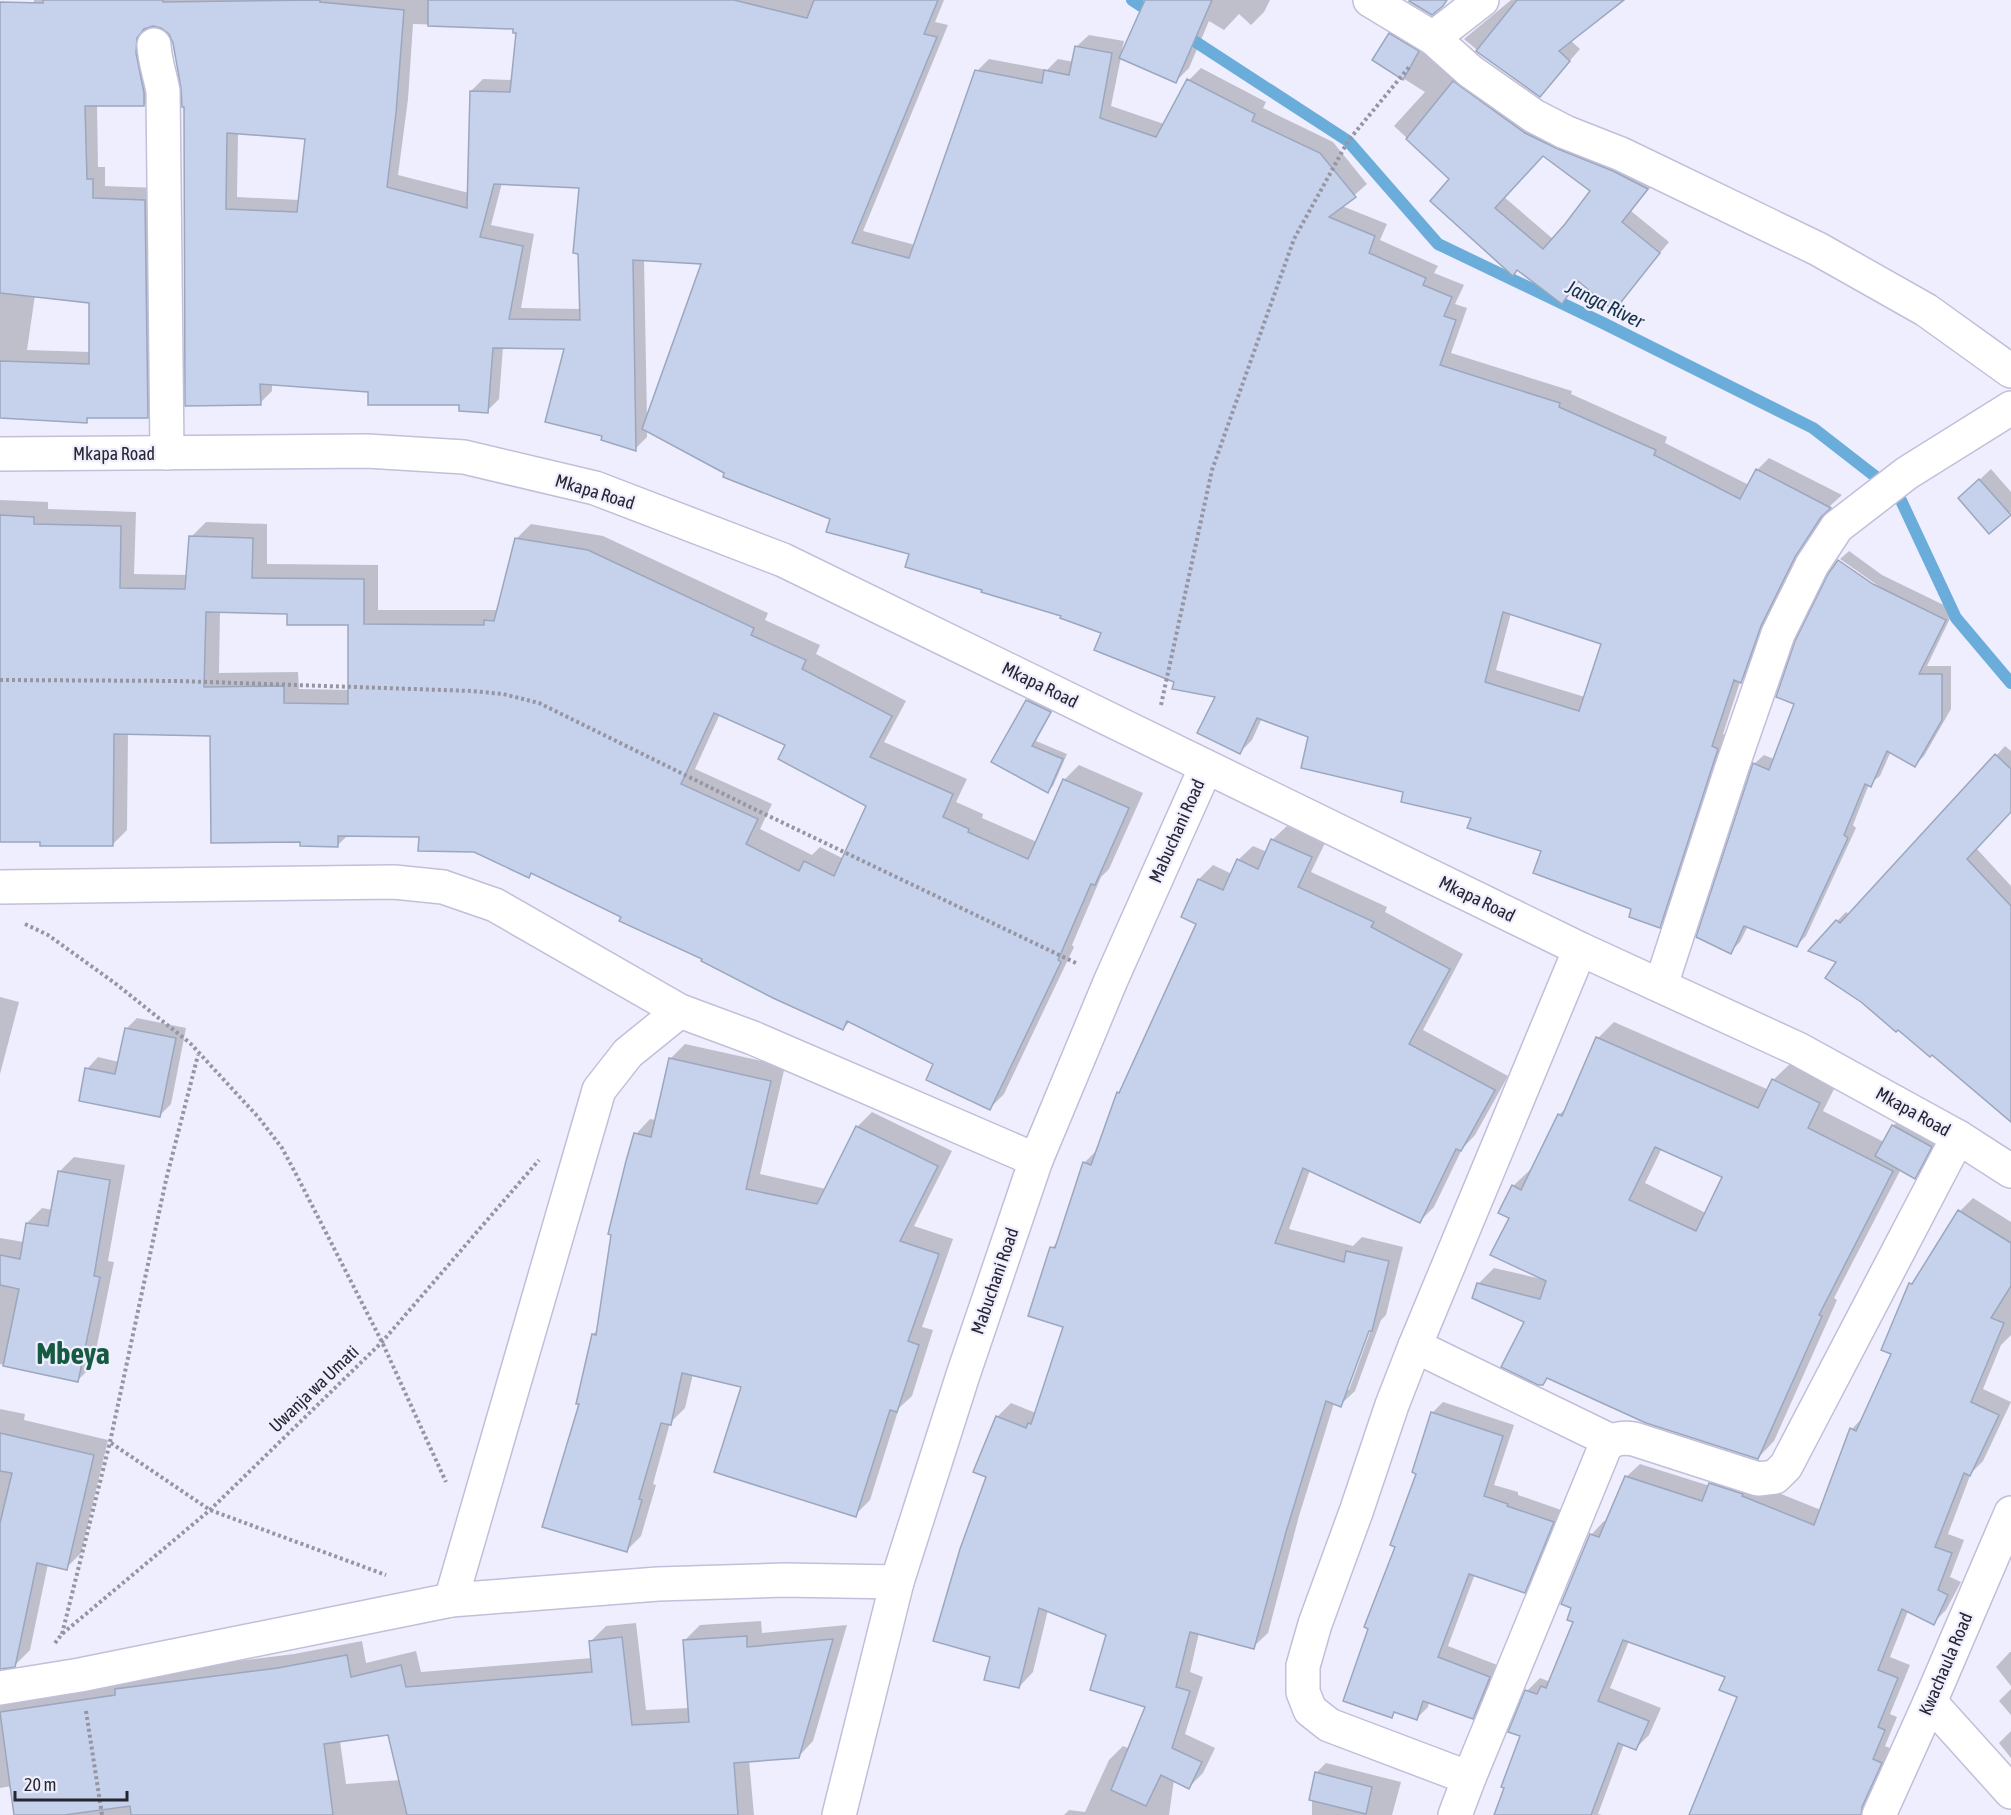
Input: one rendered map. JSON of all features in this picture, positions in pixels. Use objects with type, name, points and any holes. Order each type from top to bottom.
[{"type":"street","points":[[1370,0],[1433,38],[1470,71],[1534,116],[1565,132],[1621,154],[1818,249],[1926,310],[2011,371]]},
{"type":"street","points":[[1433,38],[1482,0]]},
{"type":"street","points":[[154,45],[155,65],[163,91],[167,453]]},
{"type":"street","points":[[1661,985],[1778,634],[1812,565],[1837,526],[1907,473],[2011,408]]},
{"type":"street","name":"Mkapa Road","points":[[0,454],[367,451],[464,457],[595,488],[783,560],[1580,949],[1798,1049],[1958,1137],[2011,1171]]},
{"type":"street","name":"Mabuchani Road","points":[[839,1815],[897,1582],[963,1375],[1036,1160],[1111,980],[1206,767]]},
{"type":"street","points":[[0,887],[394,882],[443,887],[495,905],[680,1011],[753,1038],[1036,1160]]},
{"type":"street","points":[[1469,1778],[1329,1725],[1310,1710],[1304,1692],[1304,1666],[1315,1624],[1392,1405],[1580,949]]},
{"type":"street","points":[[451,1600],[600,1090],[628,1053],[680,1011]]},
{"type":"street","points":[[1455,1815],[1605,1447],[1611,1441],[1626,1437],[1758,1479],[1775,1477],[1786,1466],[1958,1137]]},
{"type":"street","points":[[1415,1346],[1611,1441]]},
{"type":"street","name":"Kwachaula Road","points":[[1879,1815],[2011,1513]]},
{"type":"street","points":[[12,1686],[81,1675],[451,1600],[658,1584],[784,1580],[897,1582]]},
{"type":"street","points":[[1930,1702],[2011,1792]]},
{"type":"path","points":[[1153,741],[1212,470],[1294,239],[1348,141],[1433,38]]},
{"type":"path","points":[[0,680],[178,681],[472,691],[503,694],[539,703],[1111,980]]},
{"type":"path","points":[[19,922],[48,935],[117,984],[190,1043],[259,1118],[282,1148],[382,1342],[471,1535]]},
{"type":"path","points":[[62,1634],[110,1442],[166,1180],[198,1054]]},
{"type":"path","name":"Uwanja wa Umati","points":[[12,1686],[62,1634],[210,1510],[382,1342],[545,1153]]},
{"type":"path","points":[[110,1442],[210,1510],[396,1579]]},
{"type":"path","points":[[81,1675],[102,1815]]},
{"type":"building","points":[[43,0],[163,0],[163,2],[320,0],[320,2],[404,10],[396,113],[387,187],[467,208],[470,91],[510,92],[516,33],[513,33],[513,29],[428,26],[428,0],[734,0],[807,18],[814,0],[938,0],[924,34],[937,37],[852,243],[909,258],[975,70],[1042,83],[1044,70],[1069,75],[1075,46],[1112,53],[1100,118],[1156,137],[1187,79],[1255,114],[1252,121],[1320,153],[1356,197],[1329,217],[1375,236],[1369,253],[1426,278],[1423,285],[1452,297],[1444,316],[1456,320],[1440,365],[1560,403],[1559,407],[1656,450],[1654,455],[1740,499],[1756,469],[1831,508],[1821,517],[1795,557],[1761,626],[1741,683],[1734,680],[1712,746],[1718,749],[1660,928],[1629,917],[1631,909],[1533,873],[1541,851],[1467,828],[1471,818],[1401,802],[1403,792],[1301,768],[1308,737],[1257,718],[1240,754],[1197,733],[1215,697],[1172,689],[1174,682],[1094,650],[1101,633],[1060,618],[1061,616],[905,567],[909,554],[826,532],[830,519],[723,477],[724,473],[642,429],[701,264],[633,260],[636,451],[601,440],[602,436],[545,422],[564,349],[493,348],[488,413],[459,411],[459,405],[368,405],[368,392],[260,384],[261,405],[185,406],[184,107],[182,107],[173,43],[169,34],[161,28],[153,26],[144,29],[137,38],[136,53],[144,93],[144,106],[85,106],[87,179],[93,179],[93,198],[145,200],[148,418],[87,418],[87,423],[0,418],[0,361],[89,364],[89,303],[0,293],[0,2],[43,3]],"holes":[[[227,133],[305,139],[297,212],[226,209]],[[494,184],[579,188],[573,253],[578,254],[580,320],[509,319],[523,246],[480,237]],[[1503,612],[1601,644],[1579,711],[1485,682]]]},
{"type":"building","points":[[1145,0],[1212,0],[1176,83],[1119,58]]},
{"type":"building","points":[[1410,0],[1447,0],[1432,15]]},
{"type":"building","points":[[1517,0],[1624,0],[1559,51],[1570,61],[1540,97],[1476,51]]},
{"type":"building","points":[[1389,33],[1419,51],[1403,80],[1372,60]]},
{"type":"building","points":[[1453,81],[1525,133],[1613,171],[1648,189],[1622,222],[1660,253],[1614,311],[1578,281],[1562,304],[1517,270],[1513,276],[1430,201],[1449,179],[1406,139]],"holes":[[[1543,156],[1590,191],[1543,249],[1495,208]]]},
{"type":"building","points":[[1979,479],[2011,515],[1989,534],[1958,498]]},
{"type":"building","points":[[0,515],[34,517],[34,524],[121,526],[120,588],[185,589],[189,536],[253,538],[252,578],[364,579],[364,624],[484,625],[484,620],[494,621],[515,538],[588,550],[754,628],[751,635],[806,660],[802,669],[892,716],[870,757],[953,794],[943,817],[969,829],[968,832],[1028,859],[1063,779],[1129,808],[1095,885],[1091,884],[1058,960],[1061,962],[990,1110],[926,1080],[933,1064],[847,1021],[843,1030],[773,998],[701,961],[702,959],[619,921],[621,917],[531,873],[529,878],[474,852],[418,851],[419,837],[338,836],[338,847],[300,846],[300,842],[211,843],[210,736],[114,734],[113,846],[40,846],[40,842],[0,842]],"holes":[[[206,612],[287,614],[287,625],[348,625],[348,704],[284,703],[284,686],[204,687]],[[714,713],[785,745],[778,759],[866,806],[834,876],[804,861],[799,871],[746,844],[758,819],[681,784]]]},
{"type":"building","points":[[1838,560],[1873,584],[1946,620],[1919,674],[1942,674],[1942,720],[1915,767],[1887,751],[1871,787],[1865,784],[1844,835],[1848,838],[1797,947],[1744,926],[1731,954],[1696,937],[1753,763],[1769,770],[1794,704],[1776,697],[1795,641],[1828,574]]},
{"type":"building","points":[[1026,700],[1051,712],[1032,746],[1063,759],[1048,793],[991,762]]},
{"type":"building","points":[[1995,754],[2011,769],[2011,812],[1967,859],[2011,906],[2011,1122],[1932,1055],[1930,1057],[1861,1002],[1825,978],[1836,962],[1808,951],[1836,920],[1840,923]]},
{"type":"building","points":[[1271,839],[1312,857],[1298,887],[1374,922],[1371,927],[1450,969],[1409,1044],[1495,1090],[1461,1151],[1456,1149],[1420,1223],[1303,1168],[1275,1243],[1344,1262],[1346,1251],[1389,1261],[1372,1331],[1369,1331],[1341,1407],[1326,1401],[1286,1532],[1254,1649],[1190,1632],[1176,1687],[1190,1691],[1172,1748],[1202,1762],[1189,1789],[1161,1775],[1146,1806],[1111,1790],[1145,1707],[1090,1690],[1106,1635],[1039,1608],[1019,1688],[984,1680],[990,1657],[933,1641],[960,1549],[986,1477],[973,1472],[996,1416],[1026,1428],[1028,1423],[1031,1424],[1063,1327],[1028,1316],[1050,1247],[1055,1248],[1083,1162],[1091,1165],[1117,1092],[1119,1093],[1196,924],[1181,917],[1198,879],[1223,890],[1237,859],[1258,869]]},
{"type":"building","points":[[125,1028],[176,1038],[160,1117],[79,1101],[85,1068],[115,1074]]},
{"type":"building","points":[[1596,1037],[1758,1108],[1772,1079],[1820,1103],[1808,1128],[1893,1171],[1819,1315],[1822,1316],[1758,1459],[1646,1423],[1547,1378],[1543,1385],[1538,1385],[1501,1367],[1524,1322],[1472,1298],[1477,1283],[1540,1299],[1546,1281],[1490,1255],[1509,1218],[1498,1213],[1512,1185],[1521,1190],[1558,1114],[1562,1116]],"holes":[[[1655,1147],[1722,1177],[1696,1231],[1629,1200]]]},
{"type":"building","points":[[669,1058],[771,1081],[746,1189],[817,1204],[856,1126],[938,1166],[900,1241],[939,1254],[908,1341],[919,1345],[897,1412],[890,1410],[856,1517],[714,1472],[741,1387],[682,1373],[671,1425],[661,1423],[639,1499],[642,1500],[627,1552],[542,1527],[579,1404],[576,1404],[592,1334],[596,1335],[611,1235],[608,1234],[626,1161],[634,1133],[651,1137]]},
{"type":"building","points":[[1892,1125],[1932,1147],[1915,1179],[1875,1156]]},
{"type":"building","points":[[58,1171],[110,1180],[94,1276],[100,1277],[78,1382],[3,1366],[19,1289],[0,1285],[0,1255],[20,1259],[26,1223],[48,1226]]},
{"type":"building","points":[[1958,1210],[2011,1243],[2011,1286],[1991,1318],[2004,1323],[1971,1402],[1999,1415],[1970,1476],[1964,1473],[1935,1547],[1952,1553],[1938,1590],[1948,1595],[1934,1625],[1902,1609],[1878,1670],[1898,1678],[1878,1727],[1885,1730],[1873,1759],[1882,1763],[1862,1807],[1861,1815],[1689,1815],[1737,1697],[1719,1690],[1725,1677],[1623,1640],[1598,1701],[1649,1721],[1636,1750],[1618,1743],[1591,1815],[1494,1815],[1504,1788],[1501,1787],[1520,1736],[1508,1732],[1525,1690],[1537,1694],[1541,1686],[1546,1688],[1573,1622],[1567,1620],[1571,1608],[1561,1604],[1590,1534],[1599,1537],[1625,1476],[1702,1501],[1709,1483],[1743,1494],[1742,1496],[1814,1525],[1850,1428],[1856,1431],[1891,1354],[1881,1350],[1909,1283],[1912,1284]]},
{"type":"building","points":[[1431,1412],[1503,1436],[1484,1496],[1554,1522],[1525,1593],[1469,1574],[1438,1657],[1490,1677],[1473,1719],[1423,1701],[1417,1720],[1394,1712],[1392,1718],[1343,1701],[1368,1629],[1364,1627],[1395,1547],[1390,1545],[1416,1474],[1412,1472]]},
{"type":"building","points":[[0,1433],[94,1455],[67,1570],[37,1563],[15,1667],[0,1669],[0,1523],[12,1473],[0,1471]]},
{"type":"building","points":[[747,1636],[747,1647],[833,1639],[799,1758],[734,1763],[738,1815],[407,1815],[388,1735],[324,1744],[333,1815],[131,1815],[130,1806],[64,1815],[14,1815],[0,1712],[115,1695],[115,1689],[278,1668],[347,1655],[351,1677],[401,1665],[406,1687],[592,1672],[589,1641],[622,1637],[632,1725],[689,1722],[683,1640]]},
{"type":"building","points":[[1315,1772],[1372,1787],[1366,1814],[1309,1800]]},
{"type":"waterway","name":"Janga River","points":[[1132,0],[1155,15]]},
{"type":"waterway","name":"Janga River","points":[[1182,33],[1348,141],[1438,244],[1813,428],[1898,494],[1956,618],[2011,683]]},
{"type":"district","name":"Mbeya","points":[[73,1354]]}]
